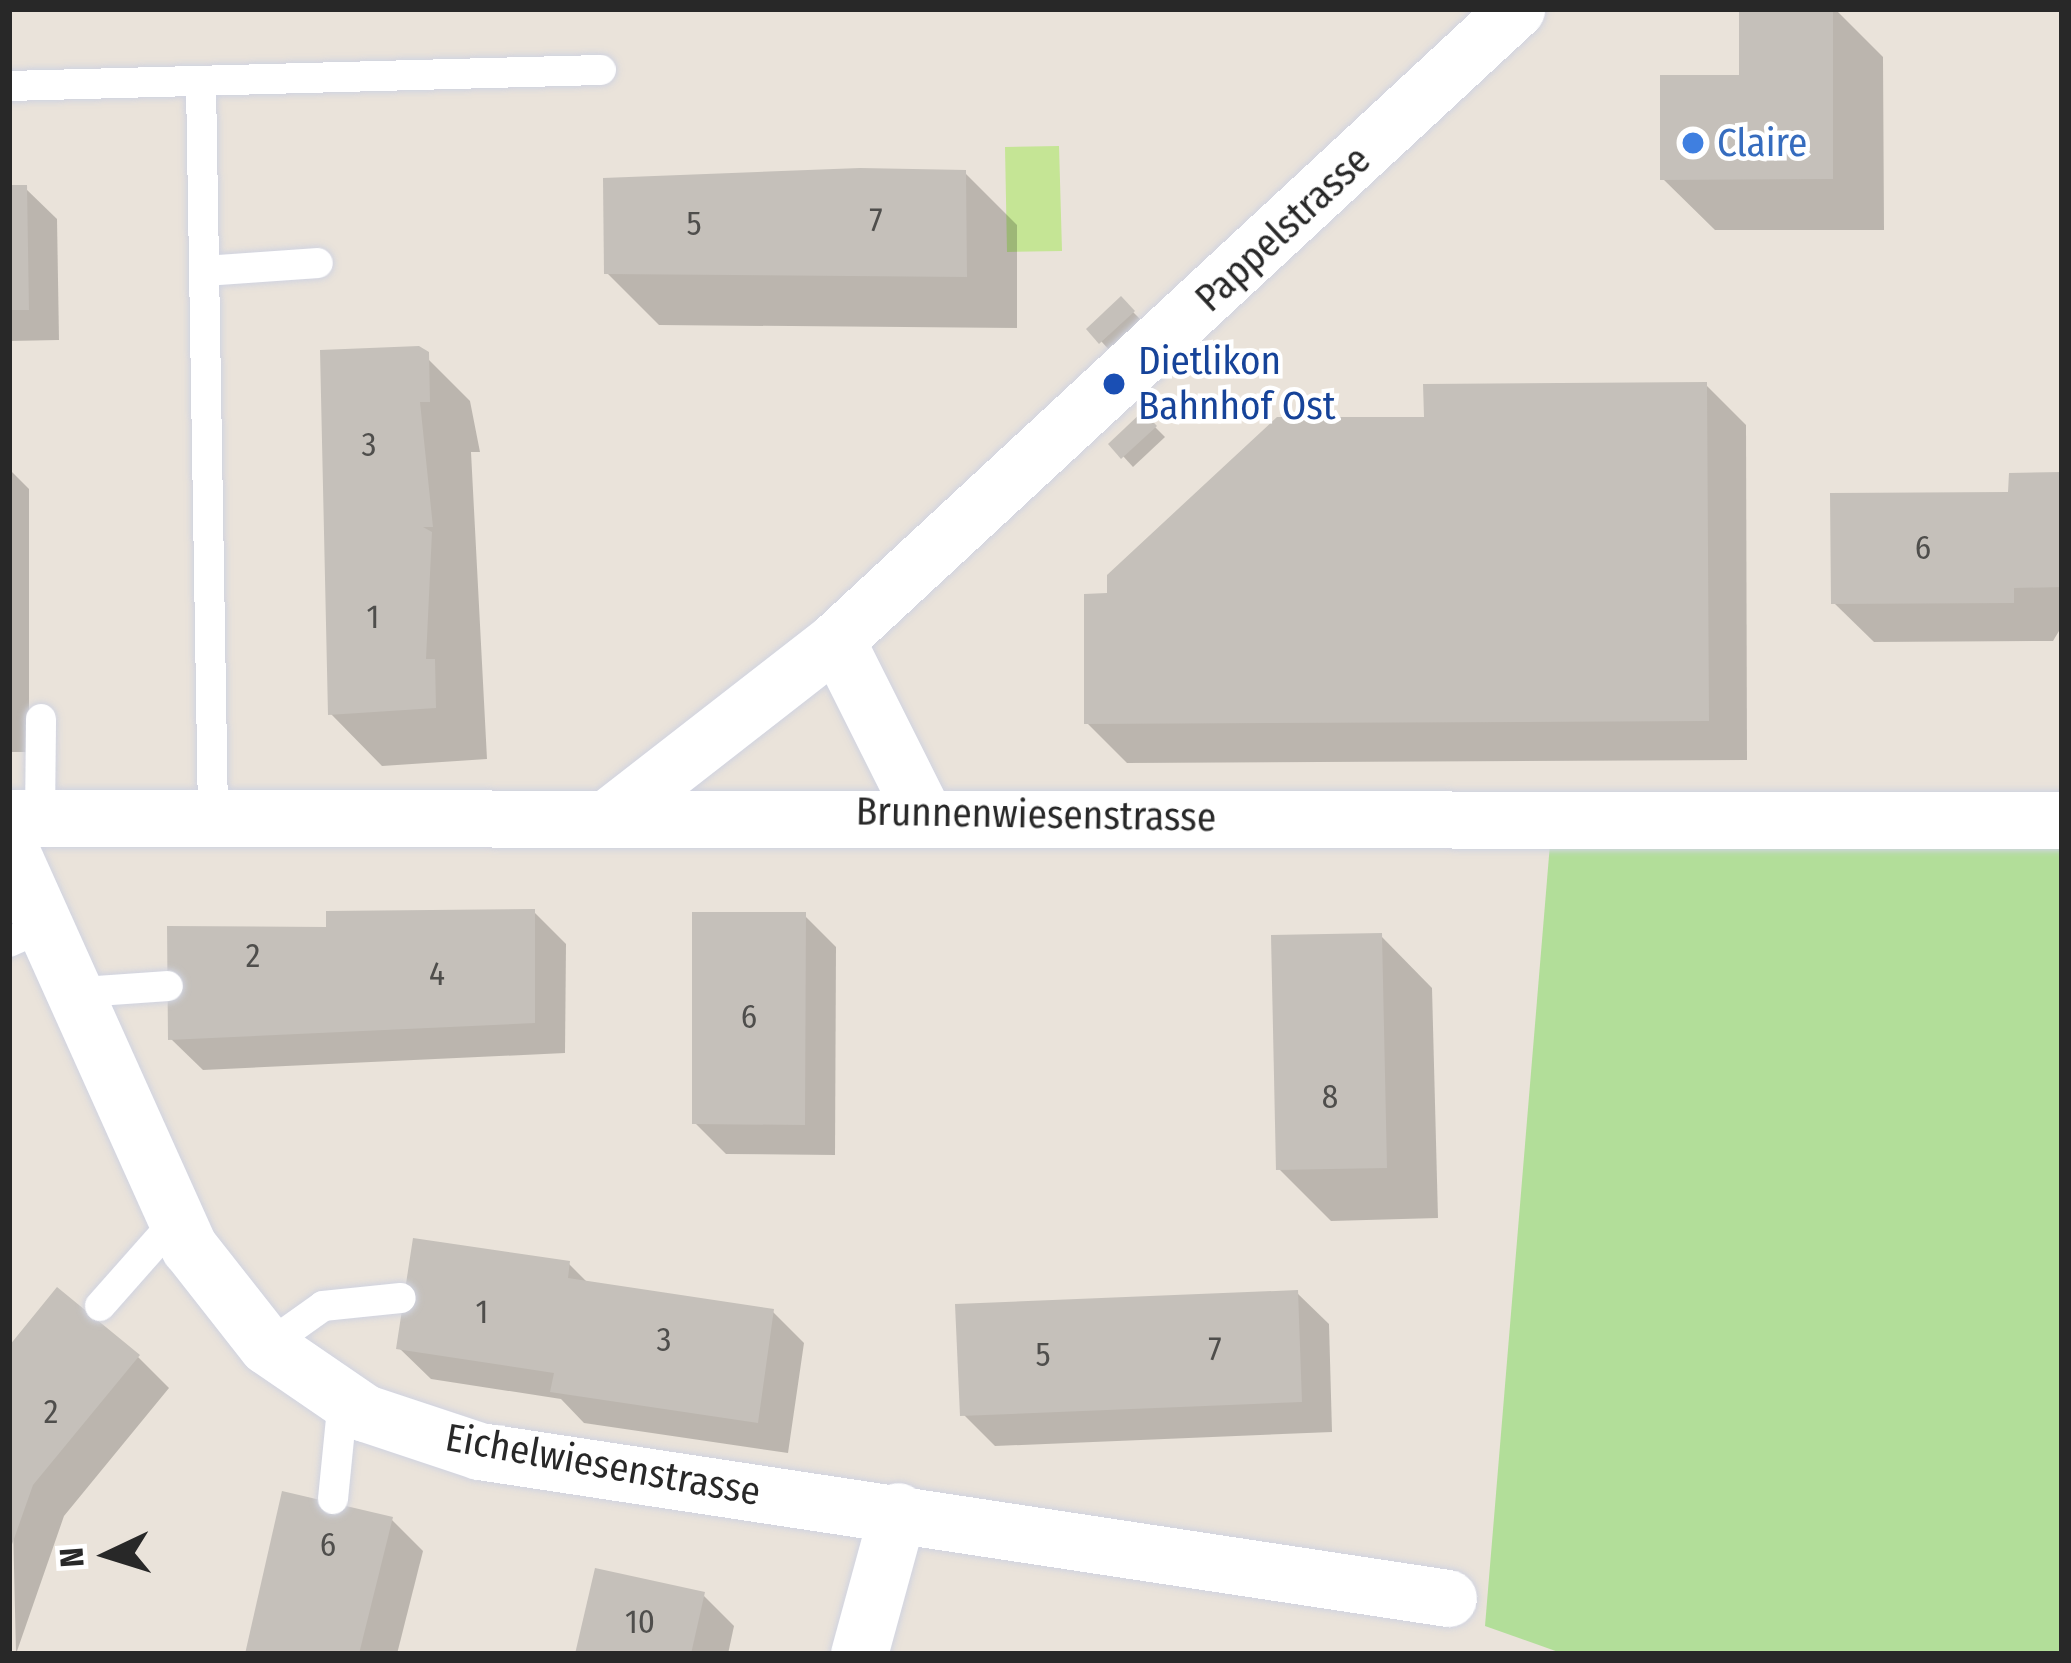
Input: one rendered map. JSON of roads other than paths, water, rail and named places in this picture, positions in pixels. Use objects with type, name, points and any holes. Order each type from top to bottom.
[{"type":"street","name":"Pappelstrasse","points":[[614,813],[836,640],[1516,9]]},
{"type":"street","points":[[836,640],[923,814]]},
{"type":"street","name":"Brunnenwiesenstrasse","points":[[20,827],[213,815],[614,813],[2062,820]]},
{"type":"street","name":"Eichelwiesenstrasse","points":[[20,827],[26,935],[69,993],[176,1220],[267,1346],[343,1399],[479,1451],[1448,1598]]},
{"type":"street","points":[[859,1654],[898,1511]]},
{"type":"lane","points":[[9,86],[601,70]]},
{"type":"lane","points":[[202,83],[213,815]]},
{"type":"lane","points":[[205,271],[318,262]]},
{"type":"lane","points":[[20,827],[41,719]]},
{"type":"lane","points":[[69,993],[167,986]]},
{"type":"lane","points":[[100,1306],[176,1220]]},
{"type":"lane","points":[[267,1346],[323,1306],[401,1298]]},
{"type":"lane","points":[[333,1499],[343,1399]]},
{"type":"place","name":"Claire","points":[[1693,143]]},
{"type":"place","name":"Dietlikon Bahnhof Ost","points":[[1114,384]]}]
